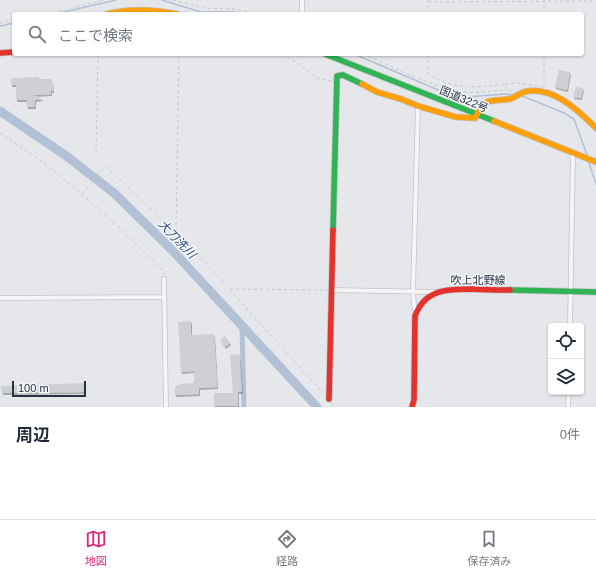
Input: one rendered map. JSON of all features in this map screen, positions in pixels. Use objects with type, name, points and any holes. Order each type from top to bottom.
[{"type":"main road","points":[[114,12],[136,9],[161,12]]},
{"type":"main road","points":[[0,53],[12,52]]},
{"type":"main road","name":"国道322号","points":[[330,56],[596,162]]},
{"type":"main road","points":[[329,399],[336,76],[343,75],[376,92],[456,118],[475,118],[478,115],[480,107],[484,103],[492,100],[511,99],[524,92],[545,93],[567,101],[596,128]]},
{"type":"main road","name":"吹上北野線","points":[[416,310],[424,300],[436,292],[450,289],[596,292]]},
{"type":"main road","points":[[412,407],[414,400],[414,316],[416,310]]},
{"type":"street","points":[[302,0],[302,12]]},
{"type":"street","points":[[416,310],[414,306],[413,291],[418,106]]},
{"type":"street","points":[[570,323],[574,153]]},
{"type":"street","points":[[164,279],[166,407]]},
{"type":"street","points":[[332,290],[436,292]]},
{"type":"street","points":[[0,298],[164,297]]},
{"type":"street","points":[[568,395],[568,407]]},
{"type":"path","points":[[54,12],[105,0]]},
{"type":"path","points":[[173,0],[204,8],[234,9],[248,12]]},
{"type":"path","points":[[428,12],[428,1],[596,1]]},
{"type":"path","points":[[544,1],[544,12]]},
{"type":"path","points":[[0,23],[12,20]]},
{"type":"path","points":[[96,153],[98,56]]},
{"type":"path","points":[[176,232],[179,56]]},
{"type":"path","points":[[286,56],[317,78],[336,82]]},
{"type":"path","points":[[368,56],[385,65],[448,89],[466,92],[506,90],[524,92]]},
{"type":"path","points":[[428,56],[428,74],[449,84],[474,88],[505,84],[544,87],[544,56]]},
{"type":"path","points":[[505,84],[506,90]]},
{"type":"path","points":[[0,133],[40,160],[117,225],[163,271],[164,279]]},
{"type":"path","points":[[82,194],[106,167],[176,232],[230,289],[329,399]]},
{"type":"path","points":[[230,289],[332,290]]},
{"type":"building","points":[[559,70],[570,72],[567,90],[555,87]]},
{"type":"building","points":[[39,77],[39,79],[51,79],[53,91],[51,91],[51,94],[32,95],[43,99],[35,100],[35,107],[27,107],[27,100],[16,100],[16,85],[11,85],[11,78]]},
{"type":"building","points":[[576,87],[583,88],[581,98],[573,97]]},
{"type":"building","points":[[191,321],[191,335],[214,334],[217,387],[199,388],[199,394],[175,395],[175,386],[194,383],[194,371],[181,372],[178,322]]},
{"type":"building","points":[[225,336],[230,343],[225,347],[220,340]]},
{"type":"building","points":[[239,354],[242,392],[238,392],[238,406],[214,405],[214,393],[233,393],[230,355]]},
{"type":"building","points":[[85,383],[85,392],[2,393],[1,386]]},
{"type":"waterway","points":[[64,12],[116,0]]},
{"type":"waterway","points":[[162,0],[201,12]]},
{"type":"waterway","points":[[201,12],[234,12]]},
{"type":"waterway","points":[[0,26],[12,23]]},
{"type":"waterway","points":[[359,56],[443,92],[467,97],[505,94],[513,95]]},
{"type":"waterway","points":[[519,96],[564,113],[574,119],[587,155]]},
{"type":"waterway","name":"大刀洗川","points":[[0,111],[65,155],[114,193],[172,250],[317,407]]},
{"type":"waterway","points":[[589,163],[596,184]]},
{"type":"waterway","points":[[242,325],[244,407]]},
{"type":"traffic: fast","points":[[330,56],[494,121]]},
{"type":"traffic: fast","points":[[333,230],[337,76],[343,75],[362,84]]},
{"type":"traffic: fast","points":[[510,290],[596,292]]},
{"type":"traffic: slow","points":[[116,12],[142,10],[165,12]]},
{"type":"traffic: slow","points":[[362,84],[377,92],[418,106],[456,117],[475,118],[481,107],[487,102],[510,99],[524,92],[545,92],[573,107],[596,128]]},
{"type":"traffic: slow","points":[[494,121],[596,162]]},
{"type":"traffic: jam","points":[[0,53],[12,52]]},
{"type":"traffic: jam","points":[[329,399],[333,230]]},
{"type":"traffic: jam","points":[[412,407],[414,400],[415,316],[419,307],[431,296],[446,290],[510,290]]}]
